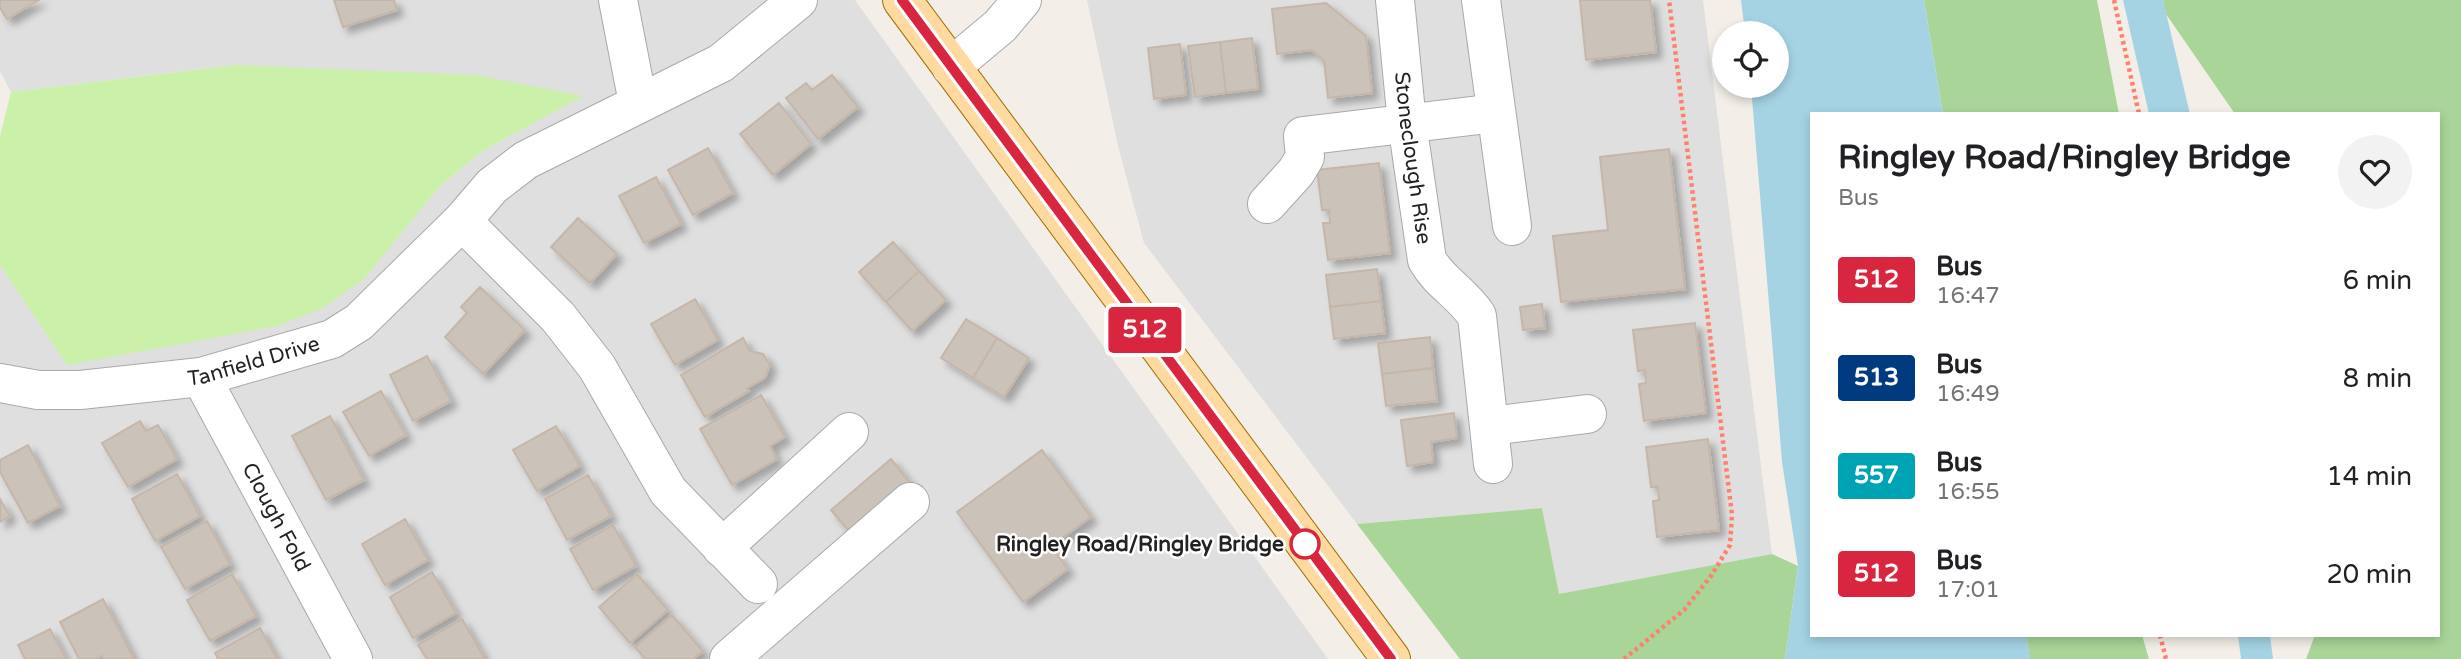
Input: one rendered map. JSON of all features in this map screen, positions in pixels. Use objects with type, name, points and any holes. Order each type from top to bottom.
[{"type":"main road","points":[[902,0],[1391,659]]},
{"type":"street","points":[[618,0],[638,103]]},
{"type":"street","name":"Tanfield Drive","points":[[0,383],[38,390],[80,390],[201,377],[332,339],[359,322],[462,221],[492,186],[526,160],[721,63],[798,0]]},
{"type":"street","points":[[951,67],[1000,26],[1022,0]]},
{"type":"street","name":"Stoneclough Rise","points":[[1395,0],[1407,123],[1427,260],[1435,274],[1466,300],[1477,316],[1493,464]]},
{"type":"street","points":[[1481,0],[1512,226]]},
{"type":"street","points":[[1267,204],[1296,172],[1305,157],[1303,136],[1496,113]]},
{"type":"street","points":[[462,221],[558,317],[597,367],[668,491],[758,584]]},
{"type":"street","name":"Clough Fold","points":[[201,377],[353,659]]},
{"type":"street","points":[[1490,426],[1587,414]]},
{"type":"street","points":[[722,548],[849,432]]},
{"type":"street","points":[[729,659],[910,502]]},
{"type":"path","points":[[1625,659],[1684,610],[1711,576],[1730,545],[1732,515],[1670,0]]},
{"type":"path","points":[[2115,0],[2139,112]]},
{"type":"path","points":[[2160,637],[2166,659]]},
{"type":"shaded area","points":[[0,0],[855,0],[1328,659],[0,659],[0,265],[67,365],[363,279],[439,187],[481,152],[582,96],[236,65],[11,92],[0,71]]},
{"type":"shaded area","points":[[1087,0],[1703,0],[1712,72],[1712,98],[1715,98],[1772,554],[1559,595],[1542,508],[1357,524],[1144,243],[1118,146]]},
{"type":"green space","points":[[1924,0],[2097,0],[2119,112],[1943,112]]},
{"type":"green space","points":[[2163,0],[2461,0],[2461,659],[2306,659],[2314,637],[2440,637],[2440,112],[2234,112],[2166,14]]},
{"type":"green space","points":[[236,65],[476,75],[583,96],[481,152],[439,187],[364,279],[323,308],[277,326],[67,365],[0,265],[0,136],[11,92]]},
{"type":"green space","points":[[1542,508],[1559,594],[1772,554],[1798,566],[1785,659],[1460,659],[1357,524]]},
{"type":"green space","points":[[2026,637],[2143,637],[2149,659],[2030,659]]},
{"type":"water","points":[[1741,0],[1924,0],[1943,112],[1810,112],[1810,637],[2026,637],[2030,659],[1785,659],[1798,566],[1782,462],[1752,98],[1789,98],[1789,21],[1744,21]]},
{"type":"water","points":[[2123,0],[2163,0],[2190,112],[2149,112]]},
{"type":"water","points":[[2238,637],[2270,637],[2273,659],[2241,659]]},
{"type":"building","points":[[0,0],[39,0],[7,19],[0,8]]},
{"type":"building","points":[[334,0],[394,0],[397,10],[343,27]]},
{"type":"building","points":[[1580,0],[1650,0],[1656,52],[1586,60]]},
{"type":"building","points":[[1326,3],[1366,36],[1372,93],[1328,98],[1324,61],[1312,50],[1277,54],[1272,9]]},
{"type":"building","points":[[1252,38],[1258,89],[1226,93],[1220,42]]},
{"type":"building","points":[[1220,42],[1226,93],[1195,97],[1188,46]]},
{"type":"building","points":[[1180,44],[1186,95],[1154,99],[1148,48]]},
{"type":"building","points":[[832,75],[858,107],[818,139],[786,98],[806,83],[812,90]]},
{"type":"building","points":[[779,103],[811,144],[773,175],[740,134]]},
{"type":"building","points":[[708,148],[733,193],[693,215],[668,170]]},
{"type":"building","points":[[1669,149],[1685,289],[1561,302],[1553,236],[1608,230],[1600,157]]},
{"type":"building","points":[[1379,163],[1390,253],[1328,260],[1323,223],[1330,223],[1329,210],[1322,210],[1317,170]]},
{"type":"building","points":[[656,177],[681,224],[644,243],[619,196]]},
{"type":"building","points":[[578,218],[617,254],[590,283],[551,247]]},
{"type":"building","points":[[893,242],[919,271],[886,302],[859,272]]},
{"type":"building","points":[[1377,269],[1381,301],[1330,307],[1326,275]]},
{"type":"building","points":[[919,271],[946,300],[912,331],[886,302]]},
{"type":"building","points":[[480,287],[525,330],[483,374],[445,337],[467,313],[461,307]]},
{"type":"building","points":[[695,299],[718,340],[675,365],[651,324]]},
{"type":"building","points":[[1381,301],[1385,333],[1334,339],[1330,307]]},
{"type":"building","points":[[1542,304],[1545,328],[1523,330],[1520,307]]},
{"type":"building","points":[[966,319],[997,338],[973,378],[941,358]]},
{"type":"building","points":[[1695,323],[1706,413],[1644,421],[1639,384],[1646,383],[1645,370],[1638,371],[1633,330]]},
{"type":"building","points":[[1430,337],[1433,368],[1382,374],[1378,343]]},
{"type":"building","points":[[743,338],[750,351],[763,354],[770,365],[765,378],[747,388],[749,391],[705,417],[681,375]]},
{"type":"building","points":[[997,338],[1029,358],[1004,397],[973,378]]},
{"type":"building","points":[[427,356],[451,401],[413,421],[390,375]]},
{"type":"building","points":[[1433,368],[1437,401],[1386,406],[1382,374]]},
{"type":"building","points":[[381,391],[406,435],[369,456],[343,412]]},
{"type":"building","points":[[761,395],[785,437],[770,446],[777,459],[732,485],[700,429]]},
{"type":"building","points":[[1454,413],[1457,438],[1431,442],[1433,462],[1407,466],[1401,420]]},
{"type":"building","points":[[330,416],[364,480],[326,500],[292,436]]},
{"type":"building","points":[[140,421],[146,431],[158,425],[177,459],[128,487],[102,443]]},
{"type":"building","points":[[556,426],[580,466],[537,491],[513,450]]},
{"type":"building","points":[[1708,439],[1719,530],[1657,537],[1653,501],[1659,500],[1658,487],[1651,487],[1646,447]]},
{"type":"building","points":[[28,445],[60,506],[28,523],[0,472],[0,460]]},
{"type":"building","points":[[1042,450],[1091,517],[1051,546],[1068,569],[1023,602],[957,512]]},
{"type":"building","points":[[891,459],[912,485],[853,536],[831,510]]},
{"type":"building","points":[[177,474],[200,516],[155,541],[132,499]]},
{"type":"building","points":[[588,475],[611,516],[567,540],[545,499]]},
{"type":"building","points":[[0,499],[10,516],[0,522]]},
{"type":"building","points":[[405,519],[428,560],[385,585],[362,544]]},
{"type":"building","points":[[207,521],[230,564],[185,589],[161,547]]},
{"type":"building","points":[[613,525],[636,566],[593,590],[570,549]]},
{"type":"building","points":[[432,572],[456,613],[413,638],[390,597]]},
{"type":"building","points":[[232,574],[256,616],[210,641],[187,600]]},
{"type":"building","points":[[637,574],[668,610],[630,643],[599,607]]},
{"type":"building","points":[[103,599],[134,659],[104,659],[102,656],[96,659],[79,659],[60,622]]},
{"type":"building","points":[[672,615],[703,651],[693,659],[645,659],[635,647]]},
{"type":"building","points":[[462,619],[485,659],[427,659],[418,645]]},
{"type":"building","points":[[260,628],[277,659],[218,659],[215,653]]},
{"type":"building","points":[[50,629],[66,659],[25,659],[18,645]]},
{"type":"bus line","name":"512","points":[[902,0],[1391,659]]},
{"type":"place","name":"Ringley Road/Ringley Bridge","points":[[1305,544]]}]
